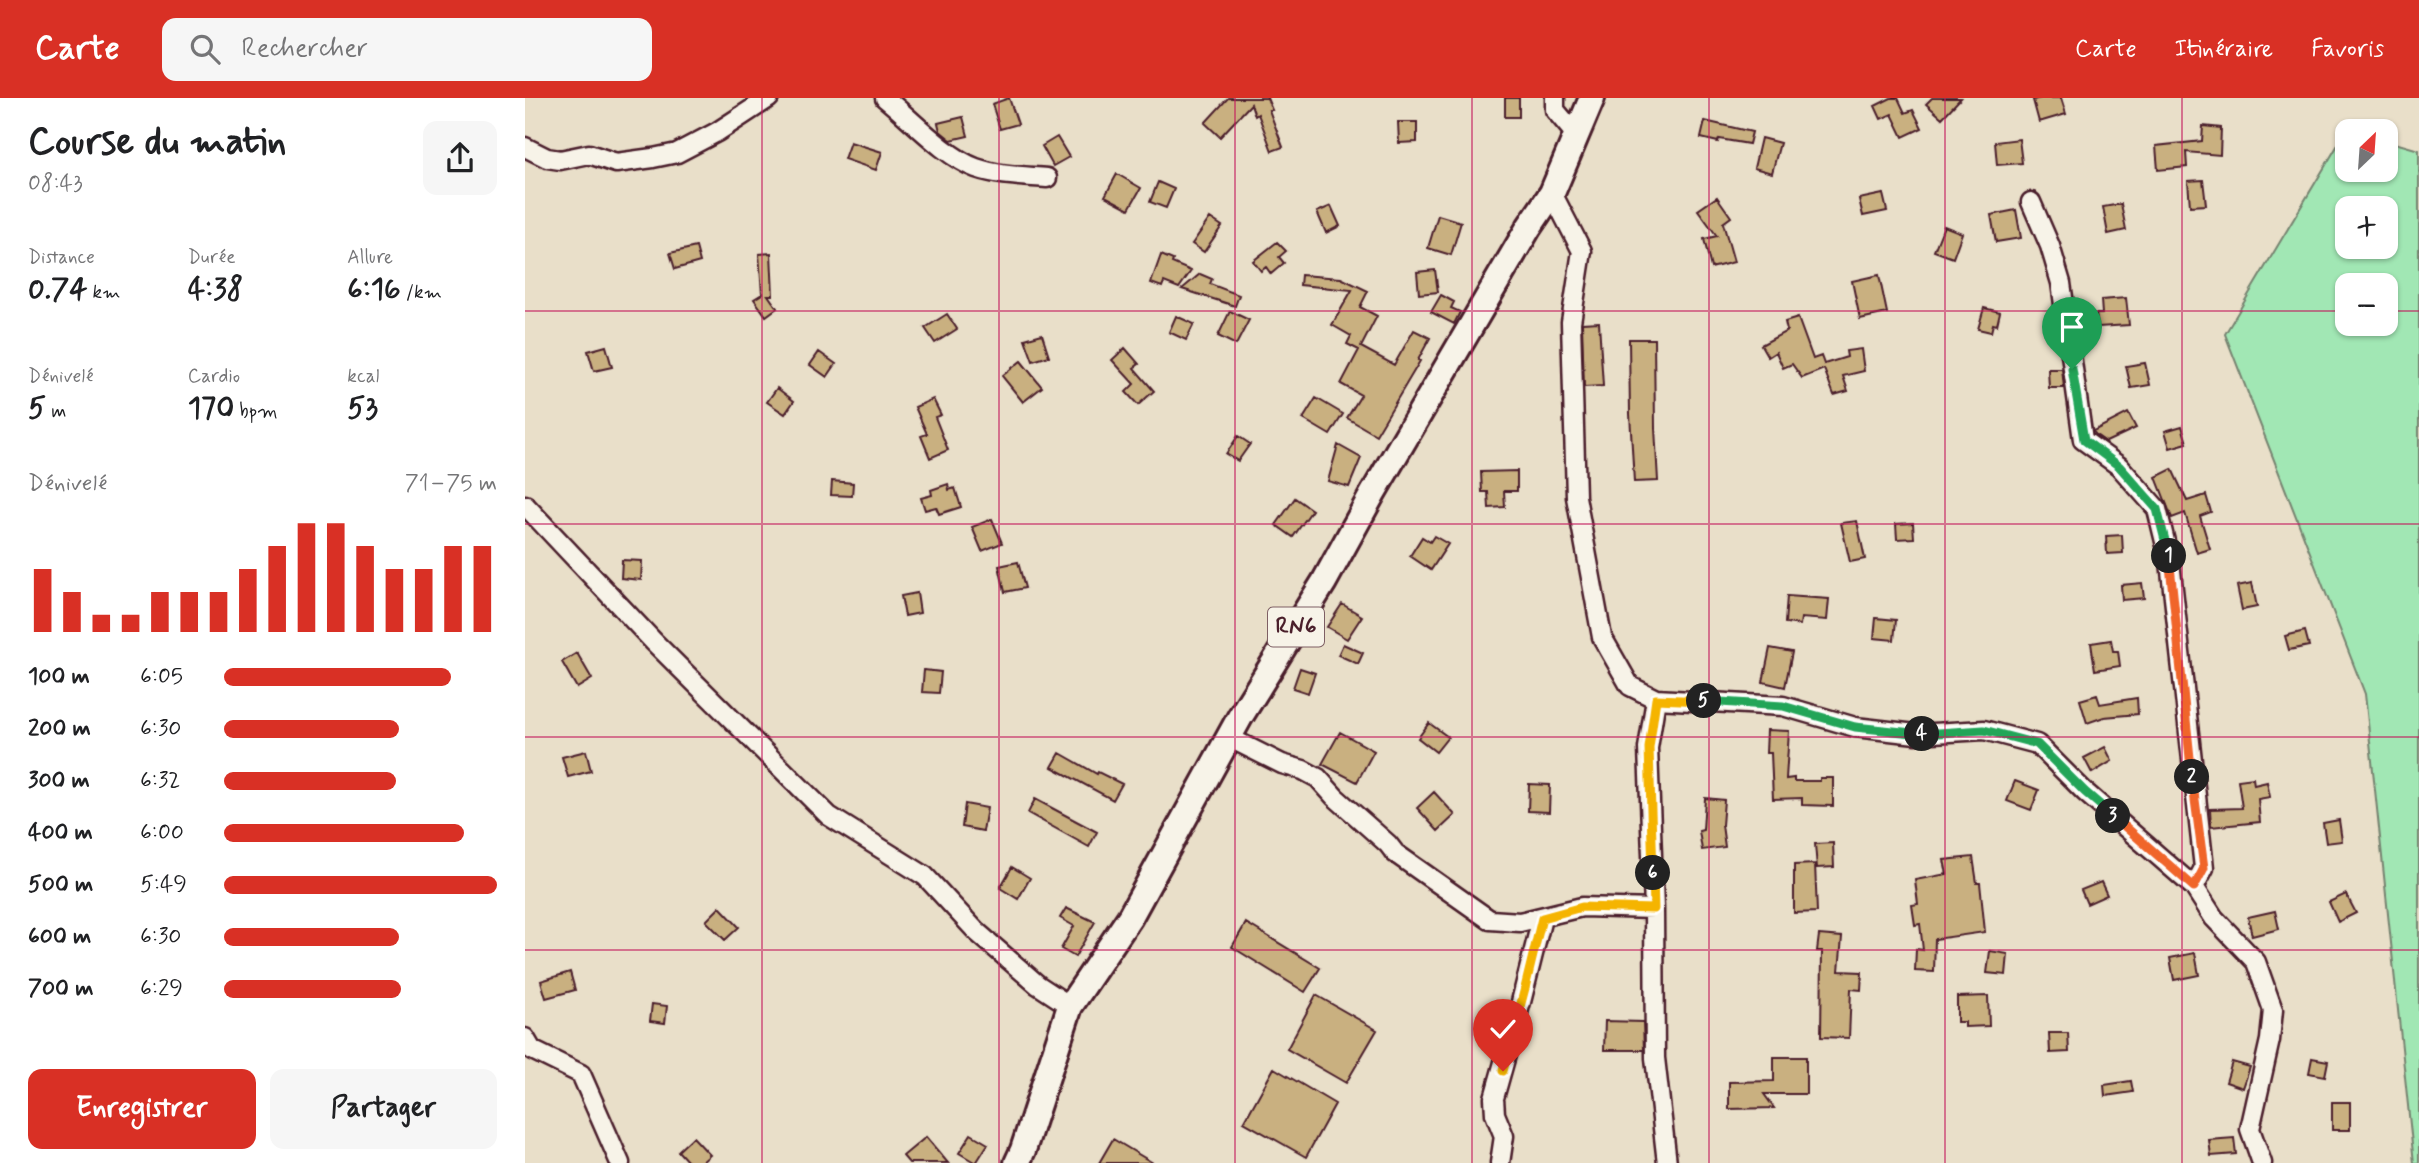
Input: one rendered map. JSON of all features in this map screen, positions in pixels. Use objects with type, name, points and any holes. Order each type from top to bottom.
[{"type":"highway","name":"RN6","points":[[1017,1163],[1070,1006],[1130,917],[1240,717],[1324,582],[1373,493],[1529,227],[1552,193],[1593,98]]},
{"type":"street","points":[[525,147],[547,158],[560,160],[589,154],[615,163],[653,158],[677,153],[717,132],[769,98]]},
{"type":"street","points":[[885,98],[936,143],[974,167],[1000,174],[1047,178]]},
{"type":"street","points":[[1556,98],[1555,110],[1576,135]]},
{"type":"street","points":[[1552,193],[1582,251],[1571,322],[1576,498],[1602,637],[1630,687],[1656,699],[1783,706],[1855,727],[1916,734],[1984,730],[2037,744],[2085,792],[2194,887],[2214,918],[2256,962],[2273,1010],[2270,1041],[2250,1129],[2262,1163]]},
{"type":"street","points":[[2031,202],[2050,246],[2061,283],[2084,440],[2119,466],[2157,509],[2170,562],[2204,868],[2194,887]]},
{"type":"street","points":[[525,505],[654,642],[828,816],[925,876],[977,932],[1038,985],[1070,1006]]},
{"type":"street","points":[[1656,699],[1649,748],[1655,1058],[1667,1163]]},
{"type":"street","points":[[1230,738],[1282,764],[1318,778],[1395,853],[1489,920],[1520,922],[1582,907],[1654,909]]},
{"type":"street","points":[[1500,1163],[1504,1136],[1495,1114],[1494,1098],[1542,918]]},
{"type":"street","points":[[525,1038],[532,1050],[580,1074],[619,1163]]},
{"type":"green space","points":[[2398,144],[2419,150],[2419,1163],[2414,1163],[2365,694],[2225,334],[2335,150],[2335,182],[2398,182]]},
{"type":"building","points":[[1009,98],[1018,124],[1000,129],[992,104]]},
{"type":"building","points":[[1228,98],[1267,98],[1283,147],[1272,151],[1258,114],[1255,116],[1251,104],[1220,137],[1205,123]]},
{"type":"building","points":[[1505,98],[1519,98],[1519,117],[1505,117]]},
{"type":"building","points":[[1891,98],[1898,98],[1905,113],[1913,110],[1922,128],[1903,137],[1892,114],[1881,119],[1875,106]]},
{"type":"building","points":[[1932,98],[1961,98],[1942,118],[1926,104]]},
{"type":"building","points":[[2061,98],[2066,114],[2039,122],[2033,100]]},
{"type":"building","points":[[963,117],[968,136],[951,140],[940,131],[938,123]]},
{"type":"building","points":[[1705,121],[1752,132],[1749,144],[1701,138]]},
{"type":"building","points":[[1398,122],[1417,122],[1417,142],[1399,143]]},
{"type":"building","points":[[2203,126],[2221,128],[2220,155],[2186,152],[2187,167],[2158,170],[2156,146],[2202,141]]},
{"type":"building","points":[[1057,137],[1069,157],[1053,166],[1042,146]]},
{"type":"building","points":[[1761,138],[1780,143],[1772,173],[1754,168]]},
{"type":"building","points":[[2019,139],[2022,163],[1997,165],[1995,142]]},
{"type":"building","points":[[850,142],[882,152],[876,170],[844,159]]},
{"type":"building","points":[[1117,174],[1141,188],[1129,209],[1105,196]]},
{"type":"building","points":[[2203,180],[2206,205],[2190,206],[2188,181]]},
{"type":"building","points":[[1158,182],[1174,189],[1166,208],[1150,202]]},
{"type":"building","points":[[1883,194],[1887,211],[1863,216],[1859,199]]},
{"type":"building","points":[[1717,197],[1731,217],[1723,223],[1734,262],[1711,268],[1704,239],[1717,236],[1698,210]]},
{"type":"building","points":[[2121,204],[2126,230],[2108,234],[2103,207]]},
{"type":"building","points":[[1331,206],[1340,226],[1326,233],[1317,212]]},
{"type":"building","points":[[2016,210],[2021,238],[1996,242],[1991,215]]},
{"type":"building","points":[[1438,215],[1461,222],[1451,255],[1428,248]]},
{"type":"building","points":[[1210,218],[1222,226],[1204,252],[1192,244]]},
{"type":"building","points":[[1944,226],[1962,233],[1953,258],[1934,251]]},
{"type":"building","points":[[1277,242],[1286,251],[1279,257],[1284,263],[1271,274],[1266,267],[1261,271],[1253,261]]},
{"type":"building","points":[[696,247],[700,262],[675,269],[670,253]]},
{"type":"building","points":[[771,253],[773,295],[768,295],[777,308],[766,316],[754,299],[762,294],[759,254]]},
{"type":"building","points":[[1161,255],[1191,271],[1179,288],[1164,282],[1162,287],[1151,283]]},
{"type":"building","points":[[1435,270],[1438,292],[1419,294],[1417,272]]},
{"type":"building","points":[[1200,274],[1212,279],[1210,284],[1239,295],[1235,306],[1182,289]]},
{"type":"building","points":[[1301,275],[1341,278],[1368,291],[1360,307],[1377,316],[1361,347],[1394,365],[1414,330],[1430,338],[1418,360],[1420,361],[1376,435],[1347,418],[1361,395],[1341,384],[1359,350],[1347,344],[1351,336],[1332,325],[1352,290],[1300,285]]},
{"type":"building","points":[[1879,275],[1887,313],[1860,319],[1852,281]]},
{"type":"building","points":[[1441,295],[1454,302],[1451,308],[1460,312],[1454,324],[1431,312]]},
{"type":"building","points":[[2126,298],[2129,325],[2098,327],[2096,314],[2102,314],[2101,300]]},
{"type":"building","points":[[1984,308],[2000,312],[1997,325],[1993,324],[1991,332],[1978,329]]},
{"type":"building","points":[[1230,311],[1249,320],[1236,345],[1218,336]]},
{"type":"building","points":[[947,314],[957,329],[935,343],[925,328]]},
{"type":"building","points":[[1176,316],[1194,324],[1186,340],[1169,332]]},
{"type":"building","points":[[1798,318],[1813,359],[1821,356],[1824,364],[1847,357],[1846,351],[1861,349],[1864,371],[1843,376],[1848,391],[1834,395],[1824,369],[1802,378],[1792,364],[1783,368],[1776,352],[1768,357],[1761,345],[1787,331],[1785,322]]},
{"type":"building","points":[[1599,322],[1603,386],[1584,387],[1582,323]]},
{"type":"building","points":[[1042,334],[1049,356],[1033,361],[1025,339]]},
{"type":"building","points":[[1629,339],[1654,339],[1658,481],[1634,482]]},
{"type":"building","points":[[606,346],[612,367],[594,371],[588,351]]},
{"type":"building","points":[[1125,348],[1139,364],[1134,368],[1154,391],[1138,405],[1126,392],[1134,384],[1112,360]]},
{"type":"building","points":[[819,352],[836,364],[827,377],[810,365]]},
{"type":"building","points":[[1021,361],[1042,387],[1023,402],[1002,376]]},
{"type":"building","points":[[2145,363],[2150,385],[2131,388],[2126,366]]},
{"type":"building","points":[[2048,369],[2062,369],[2064,388],[2049,388]]},
{"type":"building","points":[[777,388],[794,401],[785,414],[767,402]]},
{"type":"building","points":[[1316,398],[1343,414],[1330,435],[1303,419]]},
{"type":"building","points":[[933,399],[941,415],[935,417],[948,450],[930,458],[921,436],[927,434],[915,407]]},
{"type":"building","points":[[2128,413],[2136,428],[2106,442],[2093,431]]},
{"type":"building","points":[[2182,426],[2187,443],[2170,448],[2165,431]]},
{"type":"building","points":[[1238,436],[1250,444],[1238,461],[1226,454]]},
{"type":"building","points":[[1338,445],[1361,458],[1349,487],[1328,481]]},
{"type":"building","points":[[2172,469],[2187,501],[2206,495],[2211,512],[2200,516],[2210,549],[2197,553],[2185,513],[2172,518],[2156,477]]},
{"type":"building","points":[[1517,471],[1517,491],[1504,491],[1505,507],[1489,508],[1488,492],[1482,492],[1481,472]]},
{"type":"building","points":[[832,481],[853,483],[852,496],[831,495]]},
{"type":"building","points":[[948,484],[949,490],[955,488],[961,507],[939,514],[936,507],[925,510],[921,498],[932,495],[931,490]]},
{"type":"building","points":[[1295,498],[1312,510],[1293,537],[1276,525]]},
{"type":"building","points":[[992,519],[1002,543],[982,551],[972,527]]},
{"type":"building","points":[[1857,521],[1865,559],[1850,562],[1841,523]]},
{"type":"building","points":[[1913,523],[1914,538],[1897,539],[1896,524]]},
{"type":"building","points":[[2122,535],[2123,553],[2107,554],[2106,536]]},
{"type":"building","points":[[1434,536],[1448,544],[1431,570],[1410,556],[1422,537],[1430,542]]},
{"type":"building","points":[[622,560],[642,561],[641,580],[621,578]]},
{"type":"building","points":[[1018,562],[1025,588],[1005,592],[999,566]]},
{"type":"building","points":[[2142,583],[2144,598],[2122,600],[2121,585]]},
{"type":"building","points":[[2252,583],[2257,607],[2242,610],[2237,586]]},
{"type":"building","points":[[917,593],[920,613],[905,616],[901,596]]},
{"type":"building","points":[[1787,596],[1829,599],[1827,620],[1801,618],[1800,625],[1785,623]]},
{"type":"building","points":[[1342,604],[1362,616],[1347,639],[1327,627]]},
{"type":"building","points":[[1876,618],[1896,620],[1894,640],[1874,638]]},
{"type":"building","points":[[2305,631],[2309,646],[2289,650],[2285,636]]},
{"type":"building","points":[[2111,640],[2113,651],[2118,651],[2120,666],[2095,670],[2091,643]]},
{"type":"building","points":[[1343,644],[1363,653],[1358,664],[1338,655]]},
{"type":"building","points":[[1770,648],[1792,652],[1785,687],[1763,682]]},
{"type":"building","points":[[577,653],[592,679],[577,688],[562,662]]},
{"type":"building","points":[[1300,668],[1315,673],[1308,693],[1293,688]]},
{"type":"building","points":[[924,670],[941,672],[939,693],[922,692]]},
{"type":"building","points":[[2097,695],[2100,704],[2137,698],[2138,714],[2104,717],[2087,723],[2080,700]]},
{"type":"building","points":[[1429,723],[1448,737],[1436,752],[1418,738]]},
{"type":"building","points":[[1767,730],[1789,731],[1786,779],[1820,781],[1820,778],[1833,778],[1833,806],[1802,805],[1802,798],[1773,799],[1771,753],[1766,753]]},
{"type":"building","points":[[1340,732],[1374,751],[1357,782],[1322,764]]},
{"type":"building","points":[[2105,747],[2112,761],[2092,773],[2084,758]]},
{"type":"building","points":[[586,751],[591,771],[568,777],[562,757]]},
{"type":"building","points":[[1060,753],[1097,774],[1098,772],[1122,784],[1113,800],[1052,767]]},
{"type":"building","points":[[2253,778],[2254,785],[2267,782],[2270,797],[2258,799],[2260,822],[2211,827],[2210,809],[2242,808],[2238,780]]},
{"type":"building","points":[[2015,781],[2039,790],[2031,810],[2007,801]]},
{"type":"building","points":[[1529,784],[1550,785],[1549,812],[1528,811]]},
{"type":"building","points":[[1434,792],[1455,815],[1438,831],[1417,808]]},
{"type":"building","points":[[1705,798],[1724,800],[1722,825],[1725,847],[1702,850],[1699,831],[1703,830]]},
{"type":"building","points":[[1035,799],[1097,832],[1089,847],[1028,813]]},
{"type":"building","points":[[965,804],[987,808],[983,831],[962,827]]},
{"type":"building","points":[[2339,820],[2342,841],[2326,843],[2323,823]]},
{"type":"building","points":[[1833,843],[1834,867],[1817,868],[1815,844]]},
{"type":"building","points":[[1973,857],[1977,883],[1980,883],[1985,932],[1935,939],[1934,972],[1915,971],[1916,949],[1923,950],[1920,924],[1915,925],[1912,905],[1918,904],[1915,880],[1947,874],[1944,860]]},
{"type":"building","points":[[1815,864],[1817,912],[1794,913],[1794,865]]},
{"type":"building","points":[[1012,867],[1030,878],[1018,899],[1000,888]]},
{"type":"building","points":[[2101,882],[2107,895],[2087,904],[2081,890]]},
{"type":"building","points":[[2346,894],[2356,913],[2338,922],[2329,902]]},
{"type":"building","points":[[720,907],[739,927],[725,940],[706,921]]},
{"type":"building","points":[[1066,908],[1095,922],[1075,957],[1061,949],[1074,926],[1060,918]]},
{"type":"building","points":[[2275,911],[2279,929],[2252,936],[2248,917]]},
{"type":"building","points":[[1246,923],[1320,968],[1305,992],[1232,947]]},
{"type":"building","points":[[1819,935],[1842,937],[1839,971],[1862,972],[1861,990],[1851,989],[1849,1038],[1821,1037],[1822,951],[1817,951]]},
{"type":"building","points":[[1990,951],[2008,954],[2006,975],[1987,973]]},
{"type":"building","points":[[2195,953],[2199,975],[2174,980],[2170,958]]},
{"type":"building","points":[[570,972],[575,990],[546,998],[541,981]]},
{"type":"building","points":[[1316,995],[1377,1030],[1346,1083],[1287,1049]]},
{"type":"building","points":[[1988,996],[1989,1026],[1965,1027],[1965,1022],[1957,1022],[1957,997]]},
{"type":"building","points":[[652,1004],[667,1006],[665,1023],[650,1021]]},
{"type":"building","points":[[1605,1021],[1643,1022],[1644,1050],[1604,1050]]},
{"type":"building","points":[[2049,1033],[2068,1033],[2069,1052],[2050,1053]]},
{"type":"building","points":[[1774,1057],[1806,1057],[1806,1094],[1764,1094],[1774,1108],[1729,1109],[1729,1082],[1774,1081]]},
{"type":"building","points":[[2312,1058],[2328,1061],[2325,1076],[2309,1073]]},
{"type":"building","points":[[2232,1062],[2250,1067],[2243,1088],[2226,1082]]},
{"type":"building","points":[[1274,1068],[1335,1104],[1306,1157],[1244,1122]]},
{"type":"building","points":[[2131,1081],[2133,1092],[2105,1096],[2104,1085]]},
{"type":"building","points":[[2332,1102],[2350,1102],[2350,1130],[2332,1130]]},
{"type":"building","points":[[971,1134],[988,1144],[976,1163],[959,1153]]},
{"type":"building","points":[[693,1137],[710,1155],[701,1163],[689,1163],[678,1151]]},
{"type":"building","points":[[926,1137],[948,1163],[909,1163],[903,1156]]},
{"type":"building","points":[[2234,1138],[2236,1154],[2211,1156],[2209,1140]]},
{"type":"building","points":[[1113,1139],[1153,1163],[1099,1163]]},
{"type":"route","points":[[1503,1071],[1542,918],[1582,907],[1654,909],[1649,748],[1656,699],[1783,706],[1855,727],[1916,734],[1984,730],[2037,744],[2085,792],[2194,887],[2204,868],[2170,562],[2157,509],[2119,466],[2084,440],[2072,369]]}]
